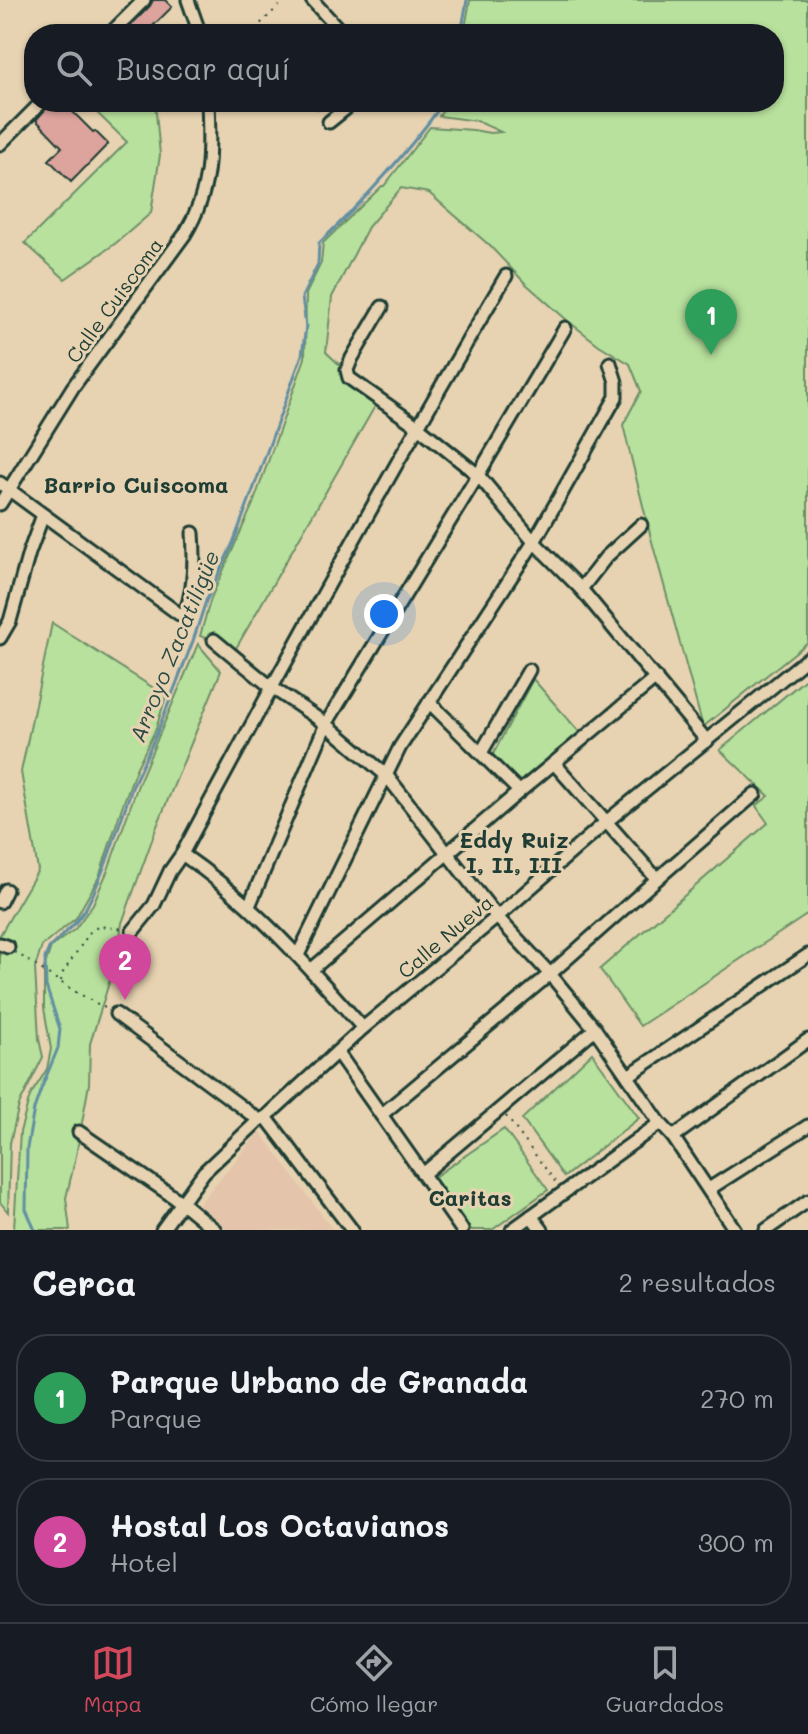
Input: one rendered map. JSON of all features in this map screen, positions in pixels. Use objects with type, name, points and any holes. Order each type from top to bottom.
[{"type":"street","points":[[120,24],[144,0]]},
{"type":"street","points":[[188,0],[196,24]]},
{"type":"street","points":[[312,0],[334,24]]},
{"type":"street","points":[[0,144],[32,112]]},
{"type":"street","name":"Calle Cuiscoma","points":[[0,504],[4,486],[195,217],[205,187],[210,156],[208,112]]},
{"type":"street","points":[[329,122],[342,112]]},
{"type":"street","points":[[133,931],[154,905],[417,426],[506,276]]},
{"type":"street","points":[[382,307],[352,358],[347,370],[349,378],[417,426],[478,475],[534,542],[581,589],[707,741]]},
{"type":"street","points":[[249,906],[326,724],[565,328]]},
{"type":"street","points":[[298,955],[400,747],[534,542],[616,397],[616,382],[610,363]]},
{"type":"street","points":[[4,486],[179,614],[185,613],[189,602],[195,562],[193,533]]},
{"type":"street","points":[[0,638],[10,621],[43,515]]},
{"type":"street","points":[[581,589],[606,557],[641,525]]},
{"type":"street","points":[[214,640],[271,687],[326,724],[387,776],[497,917],[595,1029],[735,1230]]},
{"type":"street","name":"Calle Nueva","points":[[162,1230],[204,1172],[363,1028],[606,822],[808,658]]},
{"type":"street","points":[[481,753],[529,670]]},
{"type":"street","points":[[311,970],[656,678]]},
{"type":"street","points":[[429,702],[519,791]]},
{"type":"street","points":[[554,763],[657,879]]},
{"type":"street","points":[[381,1115],[550,974],[755,794]]},
{"type":"street","points":[[182,854],[215,876],[249,906],[363,1028]]},
{"type":"street","points":[[0,902],[6,890]]},
{"type":"street","points":[[628,1076],[808,955]]},
{"type":"street","points":[[116,1014],[263,1118],[352,1230]]},
{"type":"street","points":[[423,1174],[595,1029]]},
{"type":"street","points":[[673,1137],[806,1044]]},
{"type":"street","points":[[337,1052],[462,1230]]},
{"type":"street","points":[[512,1230],[660,1123]]},
{"type":"street","points":[[709,1189],[808,1126]]},
{"type":"street","points":[[79,1132],[181,1202],[215,1230]]},
{"type":"street","points":[[766,1230],[808,1201]]},
{"type":"street","points":[[531,1216],[542,1230]]},
{"type":"path","points":[[260,24],[285,0]]},
{"type":"path","points":[[320,112],[329,122]]},
{"type":"path","points":[[61,981],[62,974],[90,932],[99,926],[133,931]]},
{"type":"path","points":[[4,945],[74,991],[116,1014]]},
{"type":"path","points":[[501,1108],[564,1192]]},
{"type":"shaded area","points":[[260,1131],[333,1230],[221,1230],[194,1210]]},
{"type":"green space","points":[[470,0],[808,0],[808,642],[703,727],[623,425],[641,391],[630,364],[568,321],[429,193],[401,188],[368,227],[332,297],[326,352],[378,401],[235,650],[200,636],[211,598],[253,504],[305,358],[306,294],[321,263],[323,243],[384,186],[430,127],[501,132],[477,121],[439,116],[442,112],[784,112],[784,24],[466,24]]},
{"type":"green space","points":[[96,112],[156,112],[160,155],[151,213],[116,243],[65,279],[25,243],[127,142]]},
{"type":"green space","points":[[52,623],[166,696],[156,729],[136,769],[99,877],[76,918],[42,946],[35,968],[43,1057],[19,1105],[10,1143],[8,1212],[0,1202],[0,935],[38,870],[21,772]]},
{"type":"green space","points":[[198,644],[221,671],[157,826],[122,923],[117,957],[90,1044],[89,1084],[66,1198],[70,1230],[16,1230],[20,1132],[30,1096],[47,1069],[51,1049],[44,1008],[44,968],[51,947],[75,929],[93,904],[139,782]]},
{"type":"green space","points":[[808,677],[808,914],[640,1026],[600,969],[768,823],[756,806],[769,796],[720,750]]},
{"type":"green space","points":[[533,679],[581,734],[520,785],[491,758]]},
{"type":"green space","points":[[592,1053],[639,1118],[564,1177],[522,1119]]},
{"type":"green space","points":[[504,1129],[548,1190],[492,1230],[465,1230],[430,1180]]},
{"type":"building","points":[[153,0],[165,0],[172,7],[155,24],[132,24],[150,6]]},
{"type":"building","points":[[43,112],[73,112],[108,144],[71,182],[49,160],[62,147],[36,120]]},
{"type":"waterway","name":"Arroyo Zacatiligüe","points":[[463,24],[467,0]]},
{"type":"waterway","name":"Arroyo Zacatiligüe","points":[[35,1230],[26,1209],[27,1148],[34,1109],[58,1048],[60,1029],[46,986],[45,958],[49,948],[85,910],[94,892],[206,601],[233,543],[302,355],[306,326],[302,297],[318,264],[319,243],[384,176],[436,112]]},
{"type":"place","name":"Parque Urbano de Granada","points":[[711,355]]},
{"type":"place","name":"Hostal Los Octavianos","points":[[125,1000]]},
{"type":"district","name":"Barrio Cuiscoma","points":[[136,484]]},
{"type":"district","name":"Eddy Ruiz I, II, III","points":[[514,852]]},
{"type":"district","name":"Caritas","points":[[470,1197]]}]
